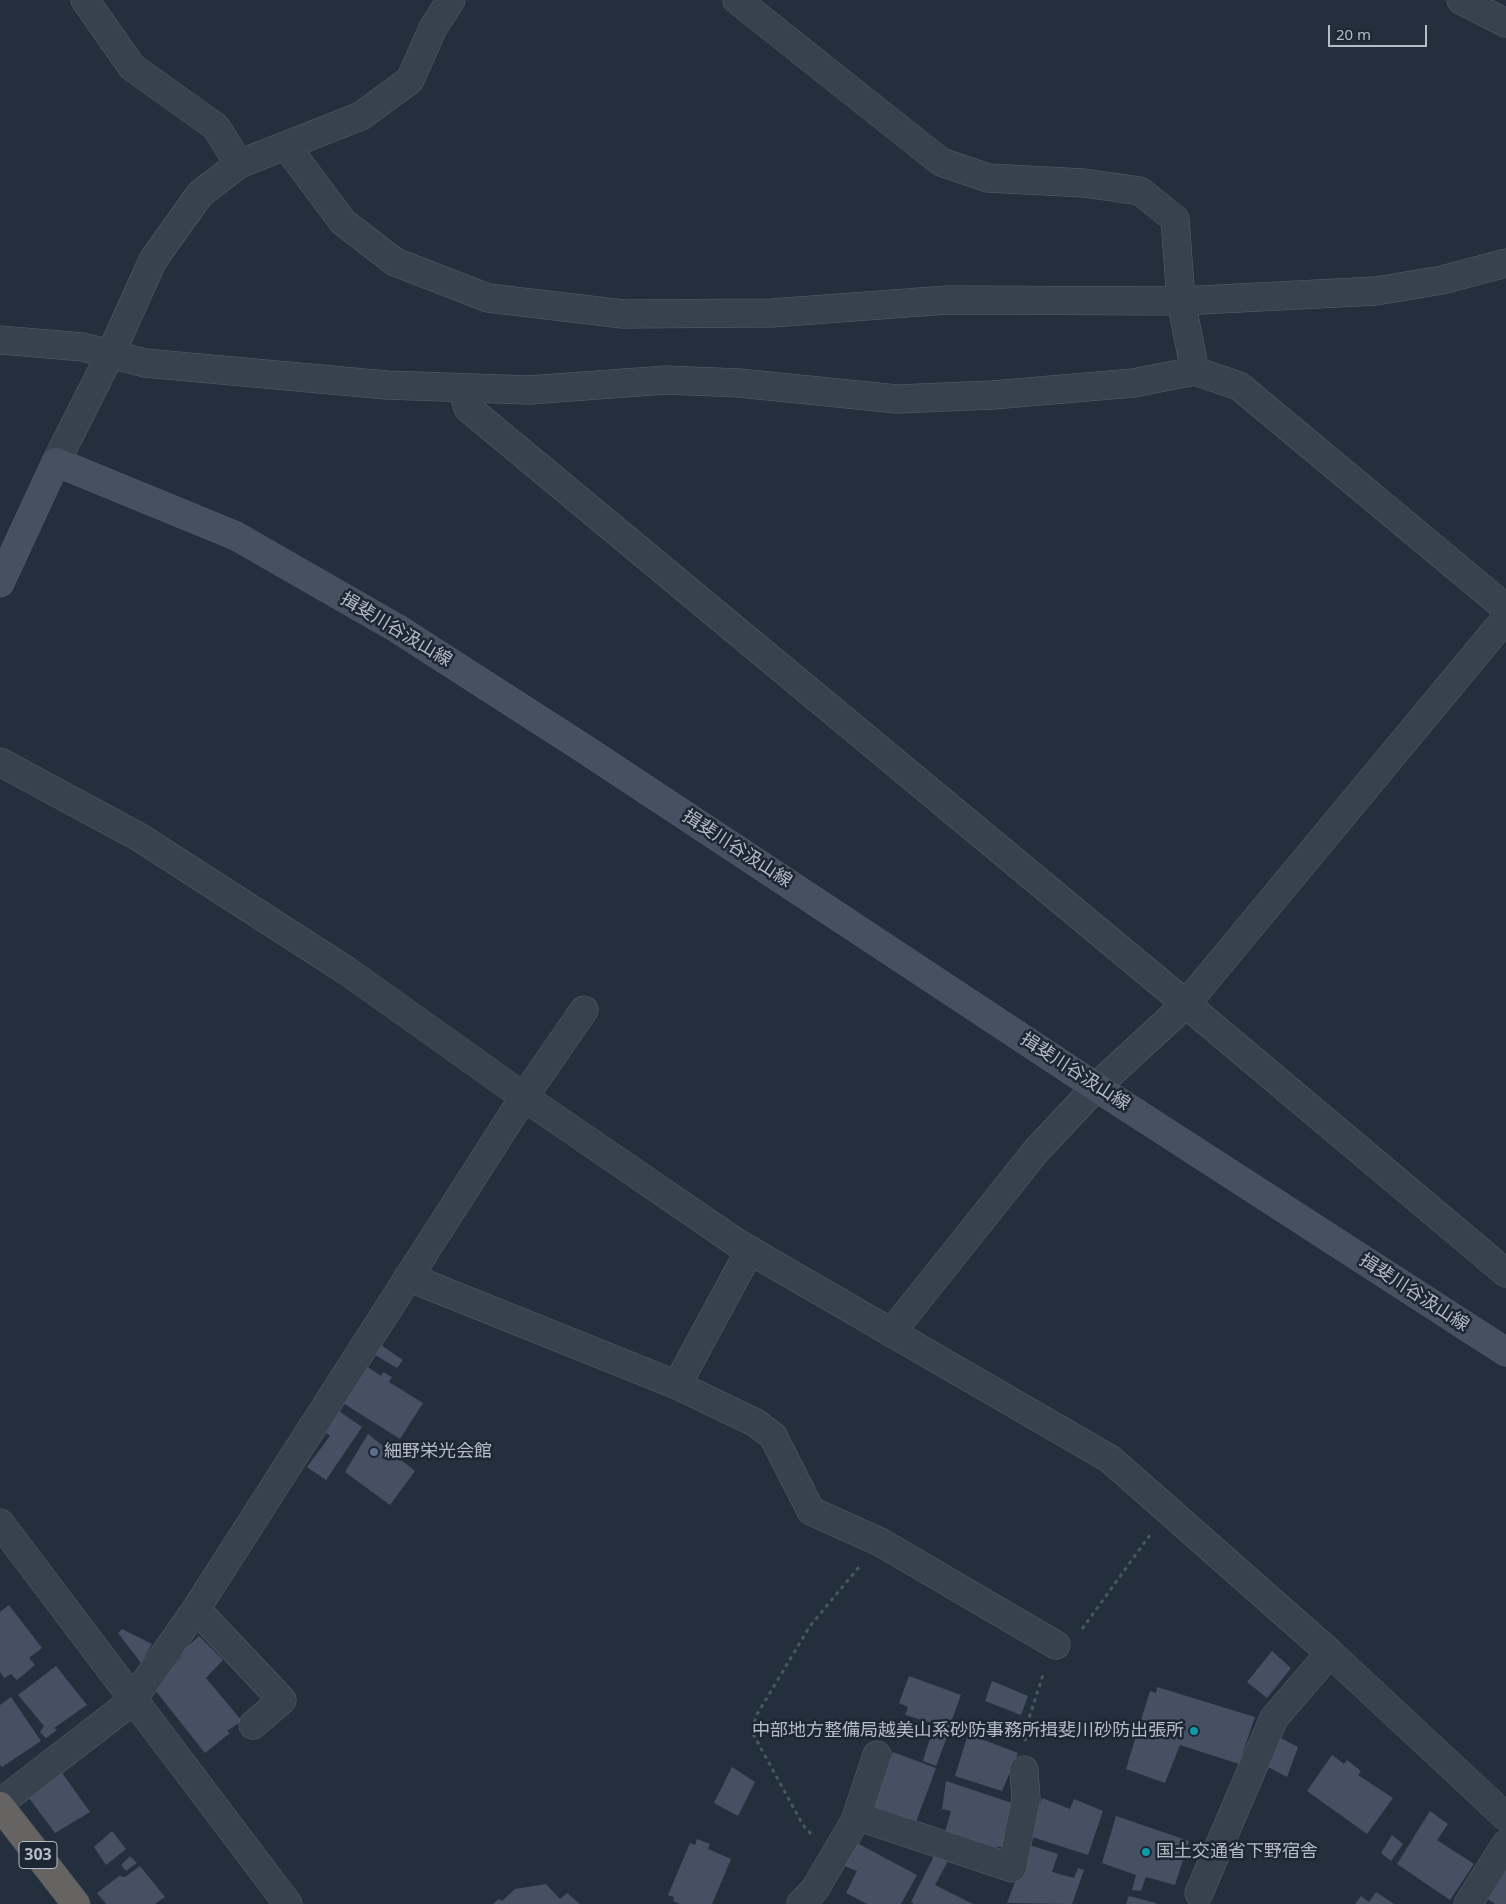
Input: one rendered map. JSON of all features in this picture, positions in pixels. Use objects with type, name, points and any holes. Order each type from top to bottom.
[{"type":"highway","name":"303","points":[[0,1804],[76,1904]]},
{"type":"main road","points":[[0,583],[56,462]]},
{"type":"main road","name":"揖斐川谷汲山線","points":[[56,462],[236,536],[398,629],[1506,1352]]},
{"type":"street","points":[[85,0],[132,68],[216,127],[240,164]]},
{"type":"street","points":[[56,462],[111,353],[153,260],[200,194],[240,164],[362,116],[410,80],[433,28],[451,0]]},
{"type":"street","points":[[738,0],[941,162],[988,178],[1084,183],[1140,191],[1175,219],[1181,301],[1195,371]]},
{"type":"street","points":[[1461,0],[1506,23]]},
{"type":"street","points":[[287,147],[343,222],[395,262],[488,298],[624,314],[772,313],[947,300],[1181,301],[1376,291],[1442,280],[1506,263]]},
{"type":"street","points":[[0,340],[83,347],[111,353],[145,364],[386,385],[528,390],[666,380],[739,383],[897,399],[993,396],[1124,384],[1195,371],[1239,386],[1506,608]]},
{"type":"street","points":[[462,388],[468,408],[1186,1004],[1506,1273]]},
{"type":"street","points":[[891,1333],[1036,1151],[1096,1086],[1186,1004],[1506,618]]},
{"type":"street","points":[[0,762],[139,837],[347,971],[524,1097],[750,1250],[1110,1460],[1330,1652],[1506,1817]]},
{"type":"street","points":[[0,1804],[131,1702],[196,1608],[524,1097],[584,1010]]},
{"type":"street","points":[[677,1385],[750,1250]]},
{"type":"street","points":[[408,1277],[677,1385],[756,1423],[773,1436],[811,1511],[880,1542],[1056,1645]]},
{"type":"street","points":[[0,1523],[288,1904]]},
{"type":"street","points":[[196,1608],[282,1700],[254,1725]]},
{"type":"street","points":[[1199,1893],[1274,1718],[1330,1652]]},
{"type":"street","points":[[801,1904],[815,1890],[857,1816],[877,1755]]},
{"type":"street","points":[[857,1816],[1012,1868],[1026,1799],[1024,1770]]},
{"type":"street","points":[[1468,1904],[1506,1844]]},
{"type":"path","points":[[1029,1718],[1051,1650],[1062,1639],[1084,1628],[1168,1510]]},
{"type":"path","points":[[832,1860],[803,1825],[752,1732],[756,1716],[810,1626],[880,1542]]},
{"type":"building","points":[[381,1345],[403,1360],[397,1368],[375,1355]]},
{"type":"building","points":[[365,1365],[381,1376],[383,1372],[392,1377],[389,1382],[423,1403],[400,1439],[343,1403]]},
{"type":"building","points":[[336,1409],[362,1427],[326,1480],[307,1467],[330,1436],[323,1430]]},
{"type":"building","name":"細野栄光会館","points":[[368,1434],[415,1471],[390,1505],[345,1472]]},
{"type":"building","points":[[9,1605],[42,1648],[29,1658],[35,1665],[17,1680],[11,1674],[4,1678],[0,1672],[0,1612]]},
{"type":"building","points":[[122,1629],[152,1644],[141,1663],[118,1633]]},
{"type":"building","points":[[199,1636],[223,1660],[206,1678],[242,1721],[227,1731],[230,1733],[205,1753],[155,1690],[181,1657],[179,1654]]},
{"type":"building","points":[[1272,1651],[1291,1668],[1267,1698],[1247,1682]]},
{"type":"building","points":[[56,1666],[87,1705],[54,1728],[57,1730],[46,1738],[40,1732],[44,1726],[18,1695]]},
{"type":"building","points":[[909,1676],[961,1695],[949,1728],[905,1715],[908,1707],[899,1703]]},
{"type":"building","points":[[992,1681],[1028,1696],[1021,1715],[985,1701]]},
{"type":"building","name":"中部地方整備局越美山系砂防事務所揖斐川砂防出張所","points":[[1157,1687],[1255,1717],[1239,1764],[1180,1745],[1165,1783],[1126,1769],[1150,1691],[1156,1693]]},
{"type":"building","points":[[11,1697],[41,1741],[2,1767],[0,1765],[0,1705]]},
{"type":"building","points":[[934,1725],[950,1729],[936,1766],[923,1761]]},
{"type":"building","points":[[968,1734],[1018,1753],[1002,1791],[955,1776]]},
{"type":"building","points":[[1281,1738],[1298,1747],[1287,1777],[1268,1767]]},
{"type":"building","points":[[893,1752],[936,1768],[916,1822],[873,1808]]},
{"type":"building","points":[[1332,1755],[1344,1764],[1347,1760],[1361,1771],[1358,1775],[1393,1798],[1367,1834],[1307,1791]]},
{"type":"building","points":[[732,1767],[755,1782],[738,1816],[714,1803]]},
{"type":"building","points":[[60,1770],[90,1812],[55,1833],[26,1794]]},
{"type":"building","points":[[946,1781],[1015,1804],[1004,1831],[1008,1833],[1005,1847],[993,1847],[945,1832],[951,1811],[942,1809]]},
{"type":"building","points":[[1042,1798],[1070,1809],[1074,1799],[1103,1811],[1088,1855],[1029,1836]]},
{"type":"building","points":[[1430,1811],[1448,1824],[1437,1840],[1474,1864],[1450,1900],[1397,1864]]},
{"type":"building","name":"国土交通省下野宿舎","points":[[1116,1816],[1189,1841],[1175,1885],[1146,1877],[1141,1891],[1132,1890],[1136,1875],[1102,1863]]},
{"type":"building","points":[[112,1831],[126,1849],[106,1865],[94,1847]]},
{"type":"building","points":[[1392,1835],[1403,1844],[1391,1861],[1381,1853]]},
{"type":"building","points":[[697,1839],[710,1844],[708,1849],[731,1859],[712,1904],[680,1904],[673,1901],[674,1897],[668,1895],[690,1843],[695,1845]]},
{"type":"building","points":[[855,1842],[917,1875],[901,1904],[867,1904],[846,1893],[857,1871],[842,1865]]},
{"type":"building","points":[[1029,1845],[1058,1854],[1052,1872],[1074,1878],[1078,1868],[1084,1870],[1072,1904],[1007,1903]]},
{"type":"building","points":[[935,1854],[948,1861],[935,1885],[973,1904],[914,1904],[911,1902]]},
{"type":"building","points":[[130,1856],[137,1863],[126,1871],[121,1865]]},
{"type":"building","points":[[140,1866],[165,1897],[155,1904],[106,1904],[97,1893],[119,1876],[125,1877]]},
{"type":"building","points":[[1506,1871],[1506,1904],[1495,1904],[1488,1899]]},
{"type":"building","points":[[546,1884],[560,1899],[567,1893],[580,1904],[493,1904],[499,1899],[502,1901],[515,1889]]},
{"type":"building","points":[[1376,1892],[1394,1904],[1355,1904],[1361,1896],[1369,1902]]},
{"type":"building","points":[[1129,1896],[1156,1903],[1156,1904],[1126,1904]]},
{"type":"place","name":"細野栄光会館","points":[[374,1452]]},
{"type":"place","name":"中部地方整備局越美山系砂防事務所揖斐川砂防出張所","points":[[1194,1731]]},
{"type":"place","name":"国土交通省下野宿舎","points":[[1146,1852]]}]
